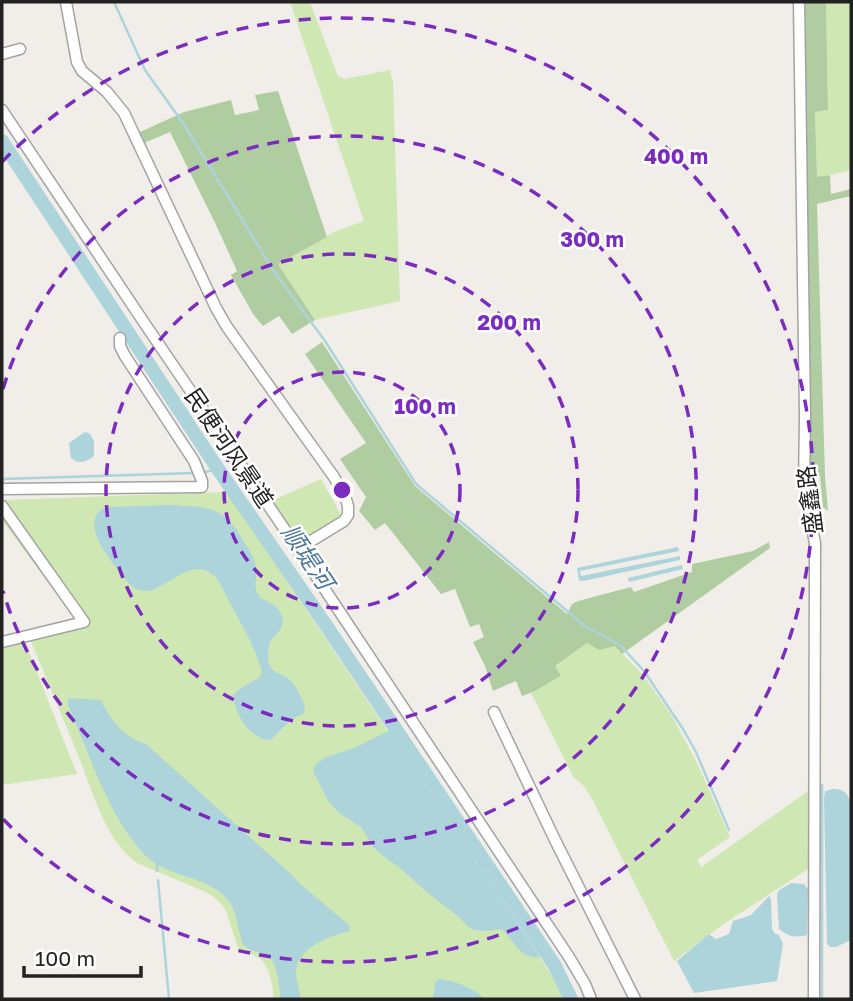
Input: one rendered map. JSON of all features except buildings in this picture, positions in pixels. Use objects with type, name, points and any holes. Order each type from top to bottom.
[{"type":"street","points":[[66,2],[77,62],[82,71],[107,92],[124,113],[216,309],[345,496],[348,514],[344,522],[298,549]]},
{"type":"street","name":"盛鑫路","points":[[799,2],[806,416],[804,487],[815,543],[814,999]]},
{"type":"street","points":[[2,54],[20,49]]},
{"type":"street","name":"民便河风景道","points":[[2,110],[569,957],[592,999]]},
{"type":"street","points":[[2,489],[202,487],[194,461],[125,356],[120,346],[120,338]]},
{"type":"street","points":[[2,506],[84,622],[2,642]]},
{"type":"street","points":[[494,712],[635,999]]},
{"type":"green space","points":[[290,2],[310,2],[338,76],[345,79],[390,70],[393,82],[400,301],[315,320],[278,264],[336,231],[364,221]]},
{"type":"green space","points":[[805,2],[826,2],[828,110],[815,112],[817,177],[830,175],[831,194],[851,189],[851,196],[817,204],[828,511],[823,507],[820,476],[810,474]]},
{"type":"green space","points":[[826,2],[851,2],[851,170],[817,178],[815,112],[828,110]]},
{"type":"green space","points":[[278,91],[327,237],[278,264],[315,320],[292,334],[279,316],[263,326],[253,314],[231,275],[237,271],[170,132],[144,143],[140,132],[184,112],[231,100],[235,115],[259,110],[255,95]]},
{"type":"green space","points":[[322,342],[415,486],[567,614],[572,604],[578,601],[631,587],[634,592],[692,572],[692,564],[753,551],[769,542],[770,548],[622,654],[615,646],[599,650],[587,643],[555,666],[561,676],[533,692],[522,696],[516,681],[493,691],[473,642],[484,637],[479,624],[470,627],[455,589],[441,594],[385,523],[375,530],[359,511],[366,497],[340,459],[366,443],[305,354]]},
{"type":"green space","points":[[321,479],[340,513],[341,520],[298,546],[269,502]]},
{"type":"green space","points":[[227,492],[559,986],[564,999],[274,999],[266,966],[259,958],[238,948],[226,911],[215,898],[137,863],[116,841],[101,814],[30,639],[80,626],[2,520],[2,500]]},
{"type":"green space","points":[[25,642],[77,774],[2,785],[2,647]]},
{"type":"green space","points":[[587,643],[615,646],[643,675],[673,718],[697,763],[730,837],[697,860],[701,867],[811,789],[811,867],[722,925],[674,961],[591,797],[574,778],[531,693],[560,677],[555,666]]},
{"type":"water","points":[[85,432],[90,434],[94,441],[94,456],[80,462],[71,458],[69,443]]},
{"type":"water","points":[[170,505],[214,510],[229,521],[254,560],[257,593],[281,614],[282,624],[269,644],[268,661],[272,669],[294,685],[305,710],[270,740],[250,731],[240,718],[234,703],[233,695],[259,678],[262,672],[248,636],[216,578],[204,570],[194,569],[157,588],[139,590],[118,570],[97,538],[95,521],[97,514],[103,509]]},
{"type":"water","points":[[678,547],[679,551],[580,571],[581,576],[680,556],[680,560],[579,580],[577,568]]},
{"type":"water","points":[[682,565],[683,569],[629,582],[628,578]]},
{"type":"water","points":[[68,698],[101,700],[109,715],[125,733],[146,744],[350,926],[349,931],[316,944],[302,955],[296,971],[301,999],[281,999],[273,962],[266,955],[243,944],[232,907],[219,891],[156,864],[133,841],[101,785],[68,705]]},
{"type":"water","points":[[389,731],[540,957],[523,952],[502,929],[485,931],[467,926],[374,848],[361,827],[339,813],[328,801],[313,771],[316,764],[324,758],[354,748]]},
{"type":"water","points":[[833,789],[846,793],[851,806],[851,940],[830,947],[827,944],[824,798],[825,791]]},
{"type":"water","points":[[791,883],[804,884],[808,889],[807,935],[792,936],[779,929],[778,891]]},
{"type":"water","points":[[769,896],[772,928],[783,944],[777,981],[694,993],[677,961],[709,934],[716,939],[729,934],[733,921],[751,915]]},
{"type":"water","points":[[439,979],[463,985],[484,999],[433,999],[435,982]]},
{"type":"waterway","points":[[114,2],[145,70],[183,123],[273,270],[325,341],[416,484],[585,626],[620,645],[644,671],[696,752],[729,830]]},
{"type":"waterway","name":"顺堤河","points":[[2,141],[218,469],[555,966],[571,999]]},
{"type":"waterway","points":[[201,473],[218,469]]},
{"type":"waterway","points":[[2,479],[194,473]]},
{"type":"waterway","points":[[822,785],[822,999]]},
{"type":"waterway","points":[[157,865],[157,871]]},
{"type":"waterway","points":[[158,880],[169,999]]}]
